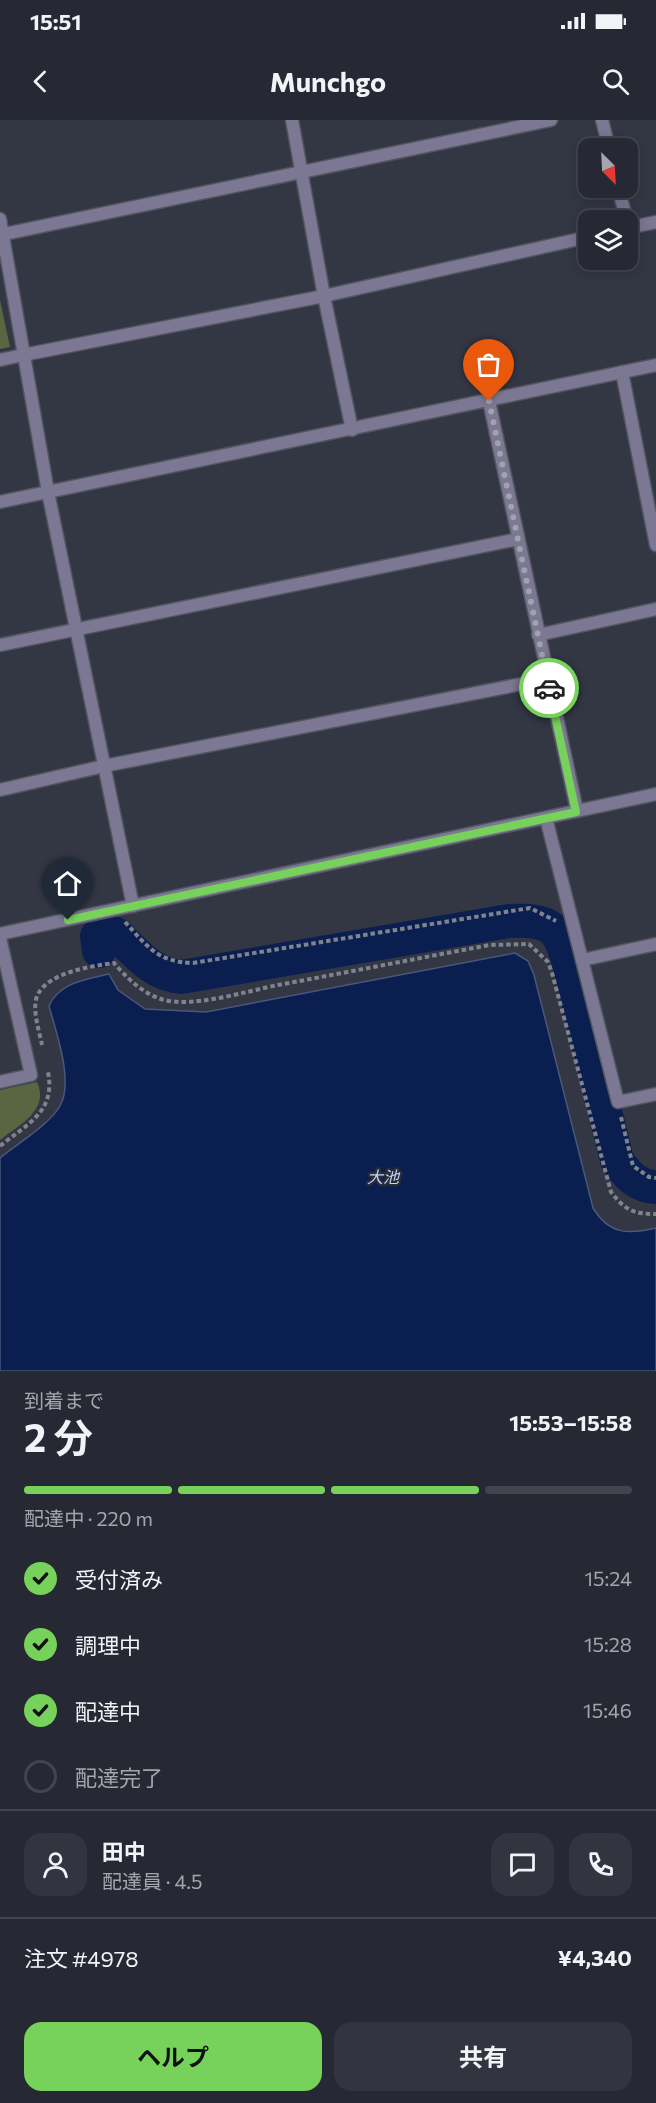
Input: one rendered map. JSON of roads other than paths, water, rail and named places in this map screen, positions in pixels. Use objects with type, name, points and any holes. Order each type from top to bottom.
[{"type":"street","points":[[292,120],[324,296],[352,430]]},
{"type":"street","points":[[2,235],[551,120]]},
{"type":"street","points":[[602,120],[606,138]]},
{"type":"street","points":[[0,219],[48,492],[133,906]]},
{"type":"street","points":[[638,224],[656,222]]},
{"type":"street","points":[[0,360],[324,296],[578,239]]},
{"type":"street","points":[[0,502],[656,365]]},
{"type":"street","points":[[622,372],[651,490],[656,545]]},
{"type":"street","points":[[489,401],[546,679],[576,812]]},
{"type":"street","points":[[0,645],[518,539]]},
{"type":"street","points":[[538,635],[656,609]]},
{"type":"street","points":[[0,790],[105,766],[546,679]]},
{"type":"street","points":[[0,1082],[31,1075],[0,936],[656,794]]},
{"type":"street","points":[[546,818],[618,1102],[656,1094]]},
{"type":"street","points":[[582,960],[656,944]]},
{"type":"water","name":"大池","points":[[515,953],[528,961],[534,975],[593,1208],[599,1217],[612,1228],[628,1232],[656,1228],[656,1371],[0,1371],[0,1158],[49,1120],[60,1106],[64,1096],[65,1070],[49,1006],[59,992],[74,983],[109,974],[118,990],[145,1009],[206,1012]]},
{"type":"waterway","points":[[99,951],[97,936],[116,934],[153,967],[161,972],[181,977],[509,921],[544,924],[557,934],[566,953],[617,1160],[633,1179],[656,1187]]}]
